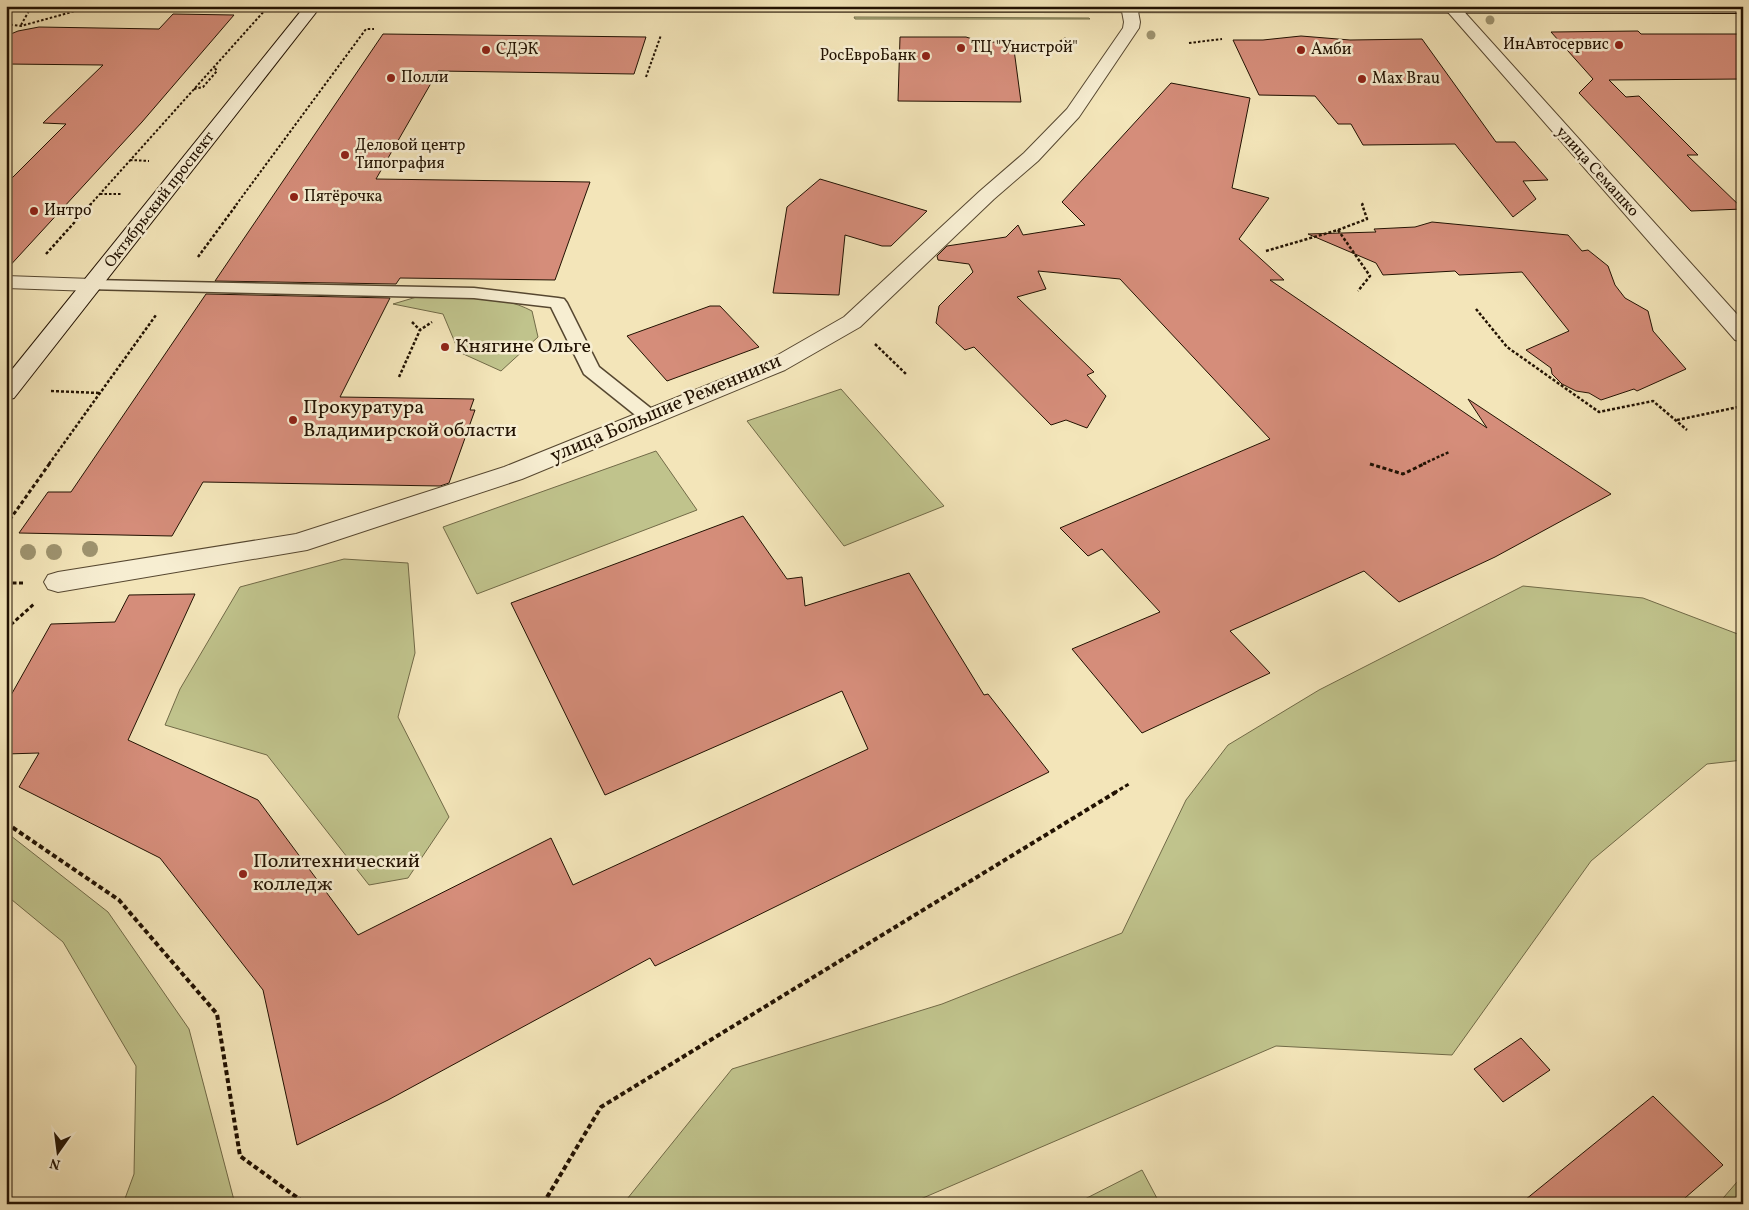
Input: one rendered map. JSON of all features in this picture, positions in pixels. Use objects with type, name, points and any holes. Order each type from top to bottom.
[{"type":"main road","name":"Октябрьский проспект","points":[[8,391],[313,6]]},
{"type":"main road","points":[[394,6],[1743,8]]},
{"type":"main road","name":"улица Большие Ременники","points":[[58,582],[298,544],[513,473],[777,365],[852,322],[987,195],[1031,158],[1073,113],[1131,28],[1132,22],[1129,7]]},
{"type":"main road","name":"улица Семашко","points":[[1452,8],[1735,319],[1743,335]]},
{"type":"main road","points":[[13,283],[92,285]]},
{"type":"lane","points":[[92,285],[474,292],[558,303],[591,370],[651,418]]},
{"type":"path","points":[[6,9],[266,9],[13,283]]},
{"type":"path","points":[[21,26],[30,9]]},
{"type":"path","points":[[6,24],[21,26],[84,9]]},
{"type":"path","points":[[646,76],[662,30]]},
{"type":"path","points":[[1056,44],[1068,37]]},
{"type":"path","points":[[1189,44],[1212,40]]},
{"type":"path","points":[[193,90],[203,87],[217,71],[214,67]]},
{"type":"path","points":[[1266,251],[1338,230],[1367,219],[1362,203]]},
{"type":"path","points":[[1338,230],[1370,276],[1358,291]]},
{"type":"path","points":[[1476,309],[1507,348],[1599,412],[1653,401],[1687,430]]},
{"type":"path","points":[[852,322],[907,376]]},
{"type":"path","points":[[400,377],[420,330]]},
{"type":"path","points":[[8,391],[100,393]]},
{"type":"path","points":[[1676,420],[1743,406]]},
{"type":"path","points":[[1370,464],[1403,474],[1450,452]]},
{"type":"path","points":[[543,1204],[601,1108],[1129,784]]},
{"type":"path","points":[[6,824],[119,900],[217,1014],[240,1156],[306,1204]]},
{"type":"green space","points":[[854,17],[1089,18],[1090,19],[855,19]]},
{"type":"green space","points":[[420,296],[491,298],[519,305],[532,311],[538,337],[501,371],[459,352],[443,314],[393,304]]},
{"type":"green space","points":[[841,389],[944,506],[844,546],[747,421]]},
{"type":"green space","points":[[656,451],[697,510],[477,594],[443,527]]},
{"type":"green space","points":[[344,559],[408,563],[415,653],[398,717],[449,817],[408,878],[369,885],[267,755],[165,725],[180,689],[240,587]]},
{"type":"green space","points":[[1523,586],[1643,598],[1743,636],[1743,760],[1707,764],[1591,861],[1452,1055],[1276,1046],[909,1204],[623,1204],[732,1069],[942,1004],[1122,933],[1186,800],[1228,745],[1319,690]]},
{"type":"green space","points":[[6,832],[108,912],[189,1029],[235,1204],[123,1204],[134,1174],[136,1066],[63,942],[6,895]]},
{"type":"green space","points":[[1142,1170],[1160,1204],[1075,1204]]},
{"type":"green space","points":[[1743,1175],[1743,1204],[1718,1204]]},
{"type":"building","points":[[173,14],[234,15],[142,122],[6,270],[6,184],[66,124],[43,123],[103,65],[6,64],[6,36],[18,31],[39,27],[159,29]]},
{"type":"building","points":[[1638,31],[1641,34],[1743,34],[1743,79],[1609,80],[1626,97],[1639,96],[1698,155],[1687,155],[1743,209],[1691,211],[1579,93],[1593,79],[1551,32]]},
{"type":"building","name":"Деловой центр Типография","points":[[383,34],[646,37],[634,74],[438,71],[376,179],[590,182],[555,280],[400,278],[396,284],[215,281]]},
{"type":"building","points":[[1301,36],[1350,40],[1422,39],[1496,142],[1515,142],[1548,180],[1523,181],[1536,199],[1513,217],[1455,144],[1363,145],[1351,124],[1338,124],[1315,96],[1259,95],[1233,40],[1263,40]]},
{"type":"building","points":[[900,37],[966,37],[982,42],[1013,42],[1021,102],[898,101]]},
{"type":"building","points":[[1171,83],[1250,98],[1232,188],[1269,198],[1239,239],[1284,280],[1270,280],[1487,428],[1468,399],[1611,494],[1495,557],[1399,602],[1364,571],[1230,631],[1270,673],[1142,733],[1072,649],[1160,612],[1102,549],[1088,556],[1060,528],[1270,439],[1120,279],[1038,271],[1046,289],[1017,297],[1094,372],[1087,375],[1106,396],[1087,428],[1066,420],[1051,425],[974,347],[965,350],[936,323],[939,306],[973,272],[969,264],[938,260],[937,256],[947,246],[1006,237],[1018,225],[1023,235],[1085,225],[1062,202]]},
{"type":"building","points":[[820,179],[927,211],[891,246],[882,246],[845,235],[839,295],[773,293],[787,207]]},
{"type":"building","points":[[1432,222],[1568,235],[1582,251],[1588,250],[1608,266],[1615,285],[1625,298],[1648,311],[1653,331],[1686,369],[1637,391],[1634,389],[1601,400],[1589,393],[1576,391],[1562,384],[1552,374],[1551,368],[1526,350],[1569,331],[1522,272],[1459,275],[1455,271],[1383,275],[1376,263],[1308,234],[1376,232],[1374,229],[1415,227]]},
{"type":"building","name":"Прокуратура Владимирской области","points":[[206,294],[390,298],[340,397],[474,399],[470,410],[475,410],[449,483],[440,486],[203,482],[172,536],[19,533],[48,492],[71,492]]},
{"type":"building","points":[[710,306],[720,306],[759,347],[667,381],[627,336]]},
{"type":"building","points":[[743,516],[787,579],[802,577],[805,606],[909,573],[984,695],[988,694],[1049,772],[655,966],[650,958],[388,1100],[297,1145],[263,990],[160,858],[19,787],[39,753],[6,754],[6,704],[51,624],[115,622],[129,595],[195,594],[128,740],[258,800],[358,935],[551,838],[573,885],[868,749],[842,691],[605,795],[511,603]]},
{"type":"building","points":[[1521,1038],[1550,1070],[1503,1102],[1474,1069]]},
{"type":"building","points":[[1653,1096],[1723,1165],[1678,1204],[1520,1204]]},
{"type":"place","name":"ИнАвтосервис","points":[[1619,45]]},
{"type":"place","name":"ТЦ \"Унистрой\"","points":[[961,48]]},
{"type":"place","name":"СДЭК","points":[[486,50]]},
{"type":"place","name":"Амби","points":[[1301,50]]},
{"type":"place","name":"РосЕвроБанк","points":[[926,56]]},
{"type":"place","name":"Полли","points":[[391,78]]},
{"type":"place","name":"Max Brau","points":[[1362,79]]},
{"type":"place","name":"Деловой центр Типография","points":[[345,155]]},
{"type":"place","name":"Пятёрочка","points":[[294,197]]},
{"type":"place","name":"Интро","points":[[34,211]]},
{"type":"place","name":"Княгине Ольге","points":[[445,347]]},
{"type":"place","name":"Прокуратура Владимирской области","points":[[293,420]]},
{"type":"place","name":"Политехнический колледж","points":[[243,874]]}]
